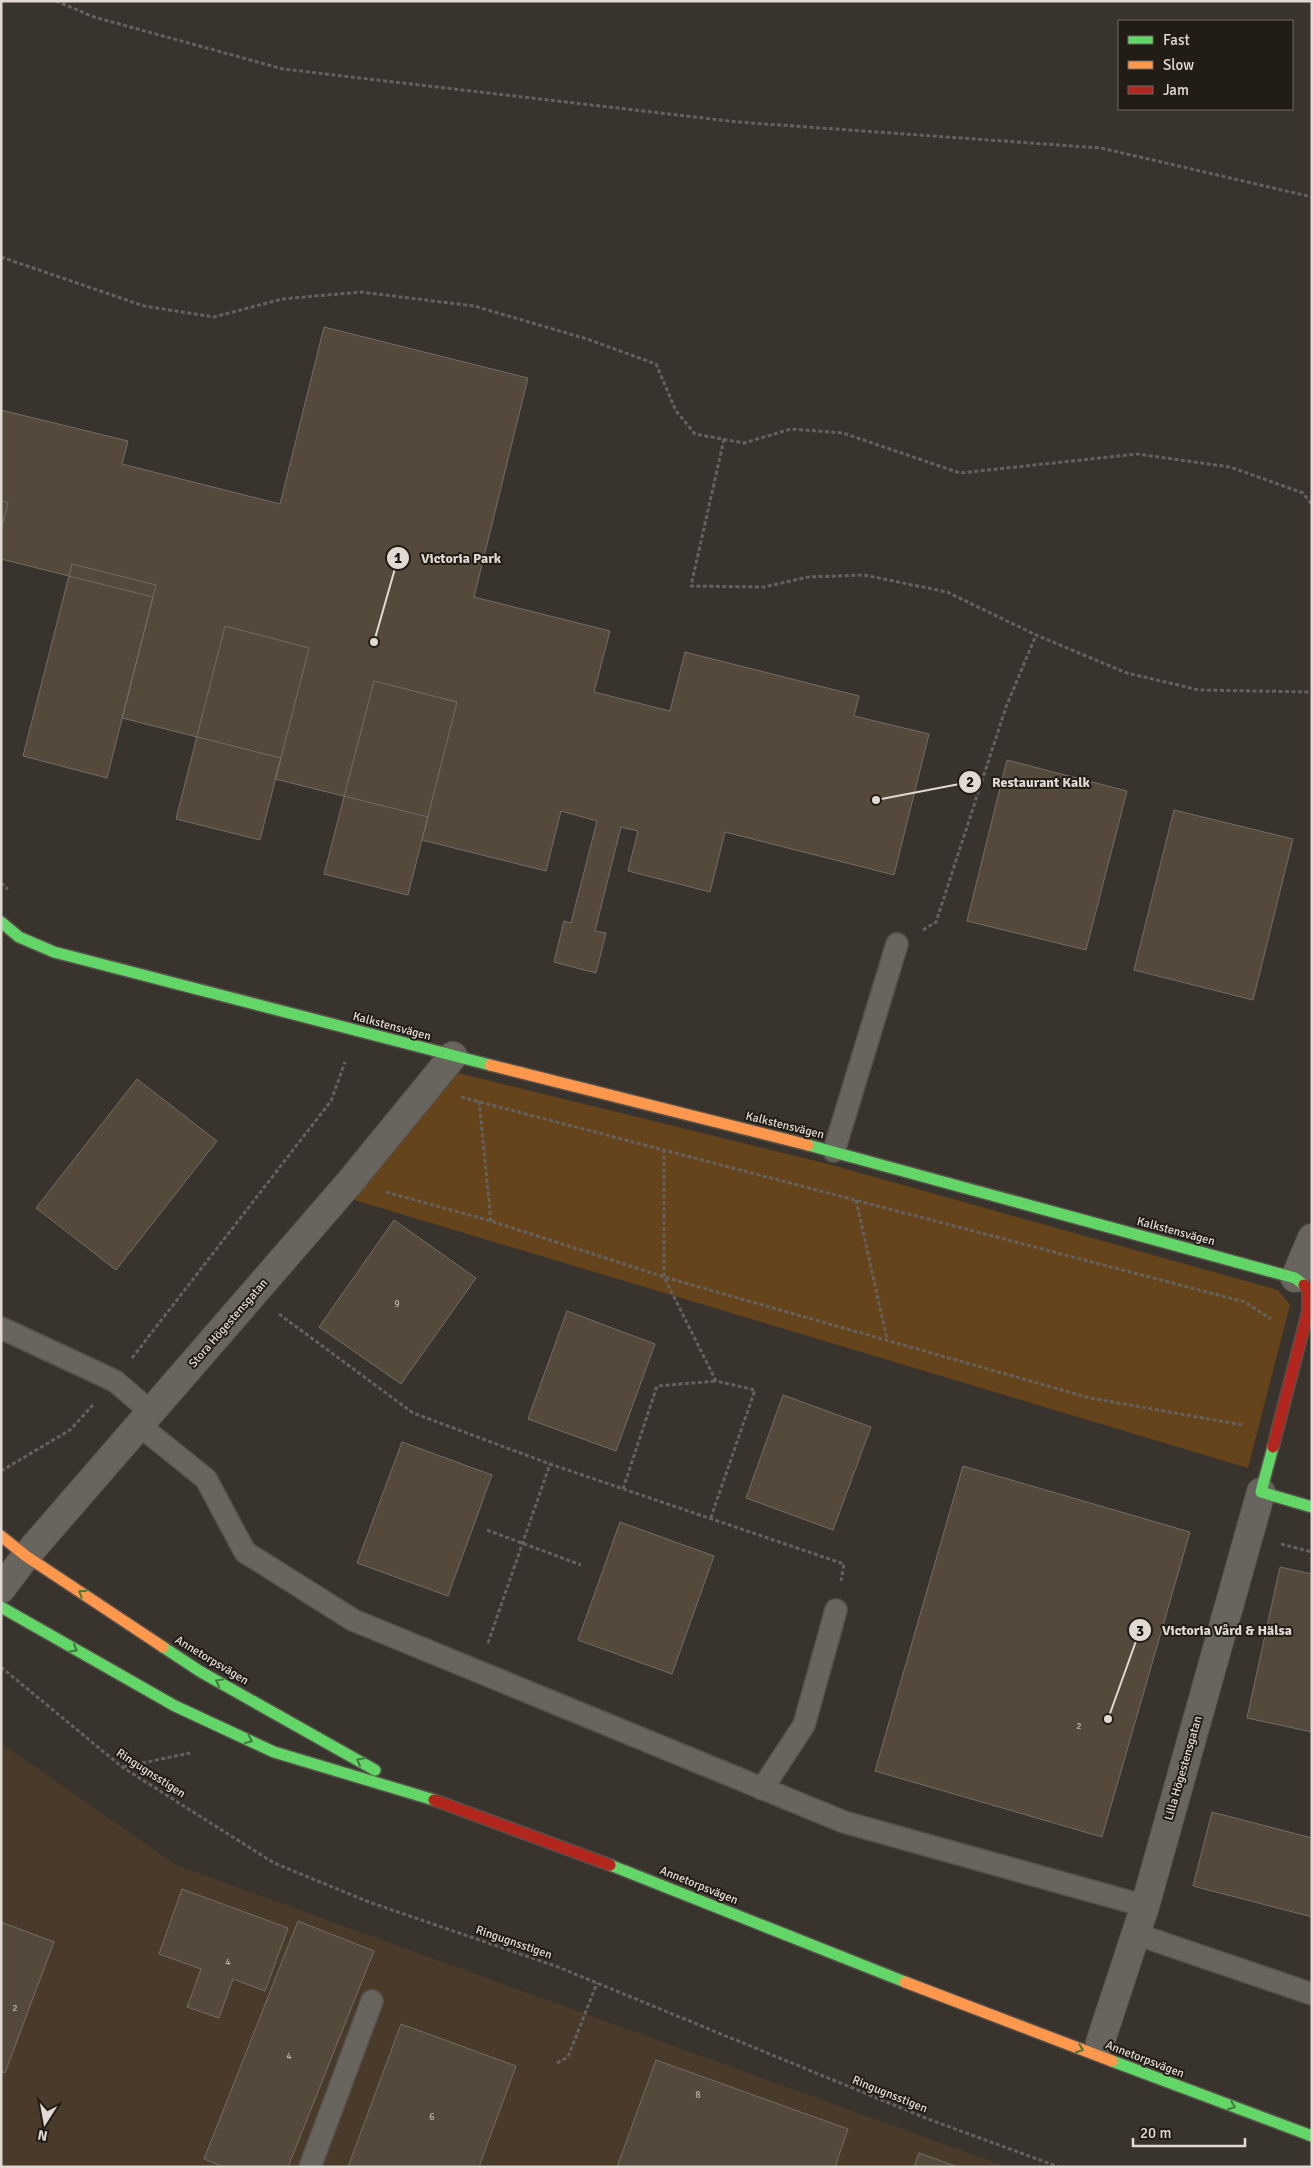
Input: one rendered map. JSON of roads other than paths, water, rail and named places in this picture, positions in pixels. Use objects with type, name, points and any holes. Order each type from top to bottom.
[{"type":"main road","name":"Kalkstensvägen","points":[[1,922],[19,937],[54,952],[453,1056],[834,1151],[1295,1278]]},
{"type":"main road","points":[[1295,1278],[1308,1289],[1308,1311],[1261,1492],[1312,1508]]},
{"type":"main road","name":"Annetorpsvägen","points":[[1,1536],[26,1556],[201,1672],[418,1794]]},
{"type":"main road","name":"Annetorpsvägen","points":[[1,1607],[175,1706],[274,1752],[418,1794],[671,1888],[969,2008],[1312,2136]]},
{"type":"main road","name":"Annetorpsvägen","points":[[969,2008],[1105,2044]]},
{"type":"street","name":"Stora Högestensgatan","points":[[1,1589],[26,1556],[350,1182],[453,1056]]},
{"type":"street","points":[[1295,1278],[1312,1238]]},
{"type":"street","name":"Lilla Högestensgatan","points":[[1105,2044],[1261,1492]]},
{"type":"lane","points":[[834,1151],[897,944]]},
{"type":"lane","points":[[1,1328],[115,1381],[145,1418],[206,1479],[246,1552],[353,1620],[844,1822],[1145,1906]]},
{"type":"lane","points":[[762,1789],[804,1725],[836,1610]]},
{"type":"lane","points":[[1136,1934],[1312,1994]]},
{"type":"lane","points":[[310,2167],[372,2001]]},
{"type":"place","name":"Victoria Park","points":[[374,642]]},
{"type":"place","name":"Restaurant Kalk","points":[[876,800]]},
{"type":"place","name":"Victoria Vård & Hälsa","points":[[1108,1719]]}]
